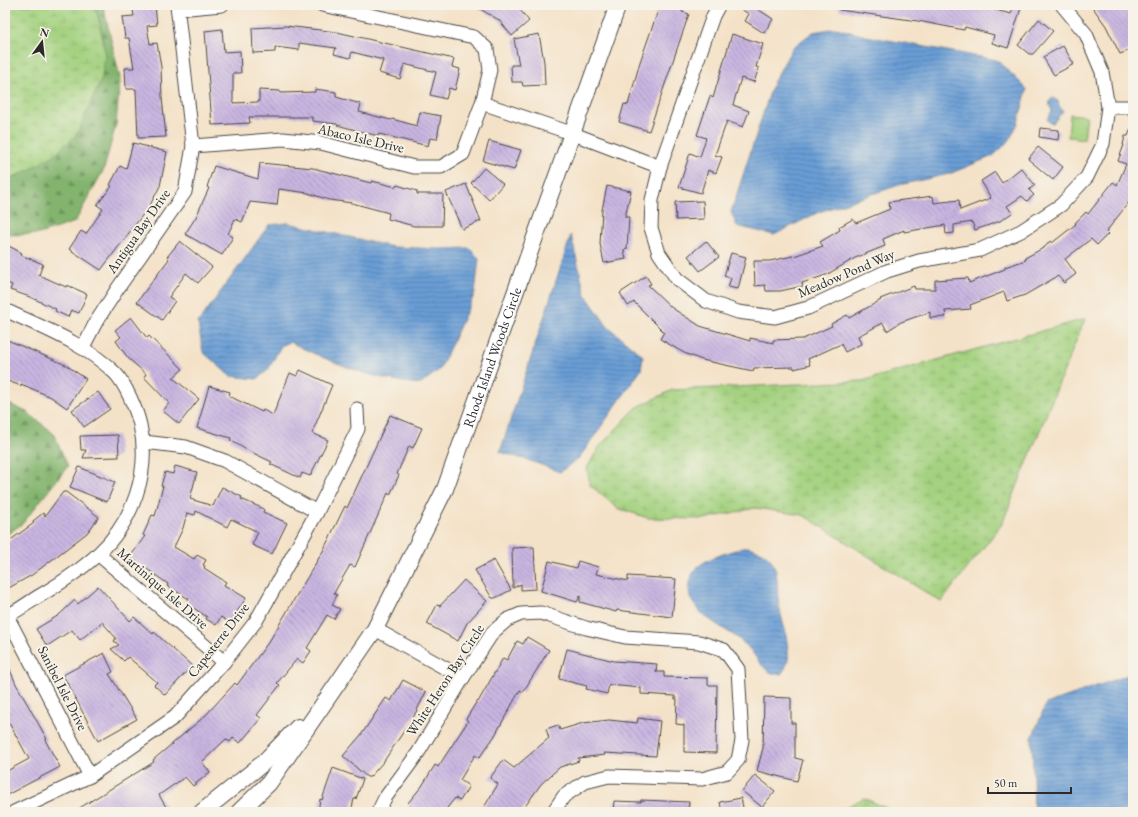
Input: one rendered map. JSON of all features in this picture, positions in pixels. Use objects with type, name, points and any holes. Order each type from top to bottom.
[{"type":"street","points":[[178,7],[222,5]]},
{"type":"street","name":"Abaco Isle Drive","points":[[193,146],[283,139],[321,144],[414,167],[441,167],[463,154],[482,103],[490,70],[488,49],[474,37],[322,5]]},
{"type":"street","name":"Rhode Island Woods Circle","points":[[239,812],[269,783],[375,629],[445,489],[618,5]]},
{"type":"street","name":"Meadow Pond Way","points":[[720,5],[713,16],[660,167],[652,200],[651,228],[659,253],[678,279],[706,301],[738,312],[775,317],[808,308],[887,271],[918,261],[980,250],[1021,231],[1061,205],[1087,177],[1102,144],[1108,107],[1102,72],[1086,34],[1062,5]]},
{"type":"street","name":"Antigua Bay Drive","points":[[83,347],[96,322],[118,288],[185,192],[193,146],[178,7]]},
{"type":"street","points":[[482,103],[571,133],[660,167]]},
{"type":"street","points":[[1108,107],[1133,107]]},
{"type":"street","points":[[5,310],[83,347],[116,374],[137,411],[144,442],[143,469],[135,499],[120,529],[98,554],[64,581],[6,617]]},
{"type":"street","name":"Capesterre Drive","points":[[14,812],[90,776],[175,717],[224,662],[256,621],[317,512],[358,429],[357,409]]},
{"type":"street","points":[[144,442],[186,447],[225,461],[317,512]]},
{"type":"street","name":"Martinique Isle Drive","points":[[98,554],[224,662]]},
{"type":"street","name":"White Heron Bay Circle","points":[[378,812],[385,798],[418,754],[462,678],[493,632],[507,620],[521,614],[541,613],[586,628],[625,637],[698,642],[724,650],[738,669],[742,740],[738,760],[727,772],[702,779],[609,776],[586,782],[564,796],[553,812]]},
{"type":"street","name":"Sanibel Isle Drive","points":[[6,617],[90,776]]},
{"type":"street","points":[[375,629],[462,678]]},
{"type":"street","name":"Rhode Island Woods Circle","points":[[202,812],[262,764],[331,693]]},
{"type":"green space","points":[[5,5],[103,5],[120,78],[116,124],[104,169],[75,222],[39,234],[5,235]]},
{"type":"green space","points":[[5,5],[95,5],[105,53],[102,78],[76,136],[54,155],[31,169],[5,181]]},
{"type":"green space","points":[[1070,114],[1087,116],[1084,139],[1068,137]]},
{"type":"green space","points":[[1085,319],[1002,524],[941,602],[803,515],[755,508],[704,519],[648,518],[617,508],[590,485],[587,468],[599,447],[636,408],[672,390],[862,381]]},
{"type":"green space","points":[[5,402],[27,412],[53,433],[68,466],[23,523],[5,536]]},
{"type":"green space","points":[[864,798],[895,812],[836,812]]},
{"type":"water","points":[[836,28],[866,36],[997,60],[1027,89],[1018,123],[1009,141],[993,156],[949,174],[899,185],[819,212],[774,235],[737,226],[731,212],[773,83],[793,47],[813,32]]},
{"type":"water","points":[[1053,98],[1058,101],[1059,106],[1063,111],[1053,123],[1050,123],[1047,119],[1052,111],[1050,102]]},
{"type":"water","points":[[288,223],[393,247],[440,249],[470,248],[479,259],[475,293],[440,369],[421,384],[387,379],[322,357],[290,342],[281,346],[268,370],[257,379],[230,376],[203,352],[198,323],[269,225]]},
{"type":"water","points":[[571,235],[585,294],[608,327],[643,356],[641,370],[579,458],[560,472],[531,461],[500,452]]},
{"type":"water","points":[[747,547],[766,555],[771,560],[776,570],[778,599],[787,639],[788,655],[787,664],[781,674],[775,674],[765,669],[746,645],[702,614],[690,597],[690,582],[694,571],[698,567],[711,559],[734,550]]},
{"type":"water","points":[[1133,673],[1133,812],[1034,812],[1032,738],[1046,704]]},
{"type":"building","points":[[132,5],[155,5],[157,25],[147,26],[150,44],[157,43],[161,67],[166,137],[138,138],[136,89],[126,89],[125,68],[134,68],[129,38],[125,38],[122,17],[134,16]]},
{"type":"building","points":[[473,5],[516,5],[529,21],[512,36],[499,20]]},
{"type":"building","points":[[660,5],[684,5],[682,12],[689,14],[649,131],[619,122],[624,104],[628,105],[640,62]]},
{"type":"building","points":[[734,5],[751,5],[773,19],[764,33],[745,21],[749,14]]},
{"type":"building","points":[[839,5],[985,5],[984,7],[1011,14],[1013,6],[1021,8],[1008,48],[992,43],[994,35],[965,27],[964,30],[918,21],[839,10]]},
{"type":"building","points":[[1091,5],[1133,5],[1133,49],[1120,54],[1106,26]]},
{"type":"building","points":[[1039,19],[1053,31],[1033,54],[1029,54],[1018,45]]},
{"type":"building","points":[[286,26],[337,32],[454,59],[452,67],[460,69],[455,90],[449,88],[446,99],[430,95],[436,72],[404,64],[400,79],[379,73],[383,60],[352,52],[350,58],[334,54],[336,48],[299,43],[299,50],[275,47],[275,52],[253,53],[252,28]]},
{"type":"building","points":[[222,29],[224,52],[240,51],[241,73],[233,73],[233,103],[259,102],[259,90],[280,91],[280,93],[315,92],[315,89],[336,92],[336,97],[361,104],[359,112],[417,126],[420,112],[441,116],[437,139],[430,138],[428,146],[379,134],[378,136],[337,124],[312,121],[312,117],[249,117],[250,123],[212,125],[205,31]]},
{"type":"building","points":[[539,34],[544,62],[545,85],[523,86],[522,82],[512,82],[511,65],[519,65],[514,39]]},
{"type":"building","points":[[732,34],[763,44],[756,67],[759,68],[754,82],[741,78],[733,105],[749,111],[743,127],[727,121],[715,155],[722,157],[716,173],[708,170],[701,193],[679,187],[690,153],[700,157],[706,138],[697,135],[710,96],[713,98]]},
{"type":"building","points":[[1063,46],[1074,64],[1054,75],[1043,57]]},
{"type":"building","points":[[1133,124],[1133,205],[1129,202],[1106,232],[1108,234],[1097,245],[1091,239],[1065,259],[1076,274],[1064,283],[1058,276],[1025,295],[1007,301],[1004,292],[970,305],[971,309],[945,311],[946,317],[930,318],[930,312],[901,322],[887,331],[883,323],[858,336],[861,344],[845,352],[841,344],[808,359],[810,365],[794,369],[794,367],[754,368],[753,371],[702,360],[684,353],[660,339],[664,332],[634,302],[628,306],[620,293],[646,276],[651,284],[648,285],[672,308],[700,326],[750,341],[750,338],[773,343],[773,340],[803,339],[832,326],[831,324],[847,315],[849,318],[881,300],[880,299],[914,286],[915,289],[935,289],[935,280],[968,278],[969,283],[1005,269],[1005,267],[1026,260],[1025,258],[1045,247],[1050,241],[1052,243],[1076,224],[1075,223],[1086,212],[1088,214],[1113,182],[1117,185],[1126,164],[1118,161],[1124,145],[1125,136],[1128,136]]},
{"type":"building","points":[[1040,128],[1059,130],[1058,140],[1039,137]]},
{"type":"building","points":[[489,141],[521,150],[514,170],[483,161]]},
{"type":"building","points":[[133,143],[167,152],[160,186],[150,205],[101,270],[69,249],[81,231],[86,234],[103,209],[97,205],[112,186],[110,185],[120,166],[126,169]]},
{"type":"building","points":[[1038,147],[1063,167],[1053,180],[1028,159]]},
{"type":"building","points":[[260,163],[313,168],[371,183],[372,181],[396,187],[397,185],[417,191],[417,194],[443,194],[442,226],[414,226],[388,219],[389,213],[352,203],[329,200],[308,193],[279,189],[277,205],[250,202],[242,222],[235,219],[228,234],[233,237],[222,255],[185,234],[196,217],[209,188],[207,187],[214,166],[258,179]]},
{"type":"building","points":[[484,168],[503,184],[489,200],[471,183]]},
{"type":"building","points":[[1021,168],[1035,185],[1029,190],[1034,195],[1027,201],[1022,196],[1007,206],[1012,213],[1000,221],[975,230],[972,222],[954,225],[954,233],[946,234],[945,225],[904,232],[904,230],[883,239],[885,246],[855,258],[826,275],[802,283],[803,286],[780,291],[766,291],[765,285],[755,286],[754,261],[770,261],[797,255],[823,246],[820,242],[840,230],[839,227],[853,219],[856,223],[890,209],[889,202],[933,196],[934,203],[959,200],[960,210],[991,198],[981,181],[995,172],[1002,183]]},
{"type":"building","points":[[466,184],[481,221],[462,229],[446,192]]},
{"type":"building","points":[[607,186],[631,191],[625,217],[629,217],[627,249],[624,250],[626,259],[604,263],[600,244],[602,210]]},
{"type":"building","points":[[703,201],[704,219],[676,220],[675,202]]},
{"type":"building","points":[[180,241],[212,267],[198,283],[186,273],[169,297],[175,301],[162,320],[137,302],[169,259],[167,257]]},
{"type":"building","points":[[706,241],[719,257],[700,271],[688,256]]},
{"type":"building","points":[[5,244],[22,253],[21,255],[43,264],[39,275],[66,287],[67,285],[87,294],[79,313],[71,310],[68,317],[55,311],[56,309],[10,290],[12,285],[5,282]]},
{"type":"building","points":[[731,253],[746,257],[738,289],[728,287],[731,278],[724,276]]},
{"type":"building","points":[[131,317],[147,338],[149,336],[183,369],[173,378],[199,399],[179,424],[163,411],[169,403],[144,377],[146,374],[128,358],[116,341],[121,337],[115,330]]},
{"type":"building","points":[[5,339],[66,365],[86,379],[67,408],[51,397],[21,384],[21,386],[5,380]]},
{"type":"building","points":[[300,370],[332,385],[312,433],[328,440],[310,476],[302,473],[300,478],[270,464],[272,462],[245,449],[230,440],[231,438],[197,428],[209,386],[230,392],[229,396],[262,412],[263,410],[273,415],[290,373],[297,376]]},
{"type":"building","points":[[98,392],[110,409],[84,427],[72,410]]},
{"type":"building","points":[[390,415],[422,428],[413,448],[409,446],[397,474],[399,475],[390,495],[388,493],[355,567],[350,565],[334,593],[337,595],[332,605],[340,609],[334,619],[327,615],[307,648],[311,651],[303,663],[297,659],[277,683],[280,685],[257,715],[261,718],[240,743],[233,738],[230,742],[226,739],[202,762],[210,772],[193,786],[185,777],[159,795],[166,807],[157,812],[73,812],[154,762],[153,760],[205,716],[235,683],[237,685],[270,640],[323,551],[345,506],[347,508]]},
{"type":"building","points":[[118,435],[119,457],[83,458],[86,450],[81,450],[80,436]]},
{"type":"building","points":[[175,466],[197,472],[190,499],[213,506],[222,487],[242,497],[241,499],[264,509],[263,512],[287,523],[272,554],[252,545],[258,532],[231,519],[227,527],[196,511],[195,515],[187,513],[183,528],[174,547],[194,559],[197,555],[206,560],[203,565],[205,566],[204,568],[226,582],[224,585],[246,598],[230,623],[221,617],[216,625],[206,619],[207,617],[186,603],[189,599],[167,586],[168,584],[130,557],[145,536],[143,535],[152,515],[155,516],[165,472],[173,474]]},
{"type":"building","points":[[79,467],[115,482],[107,502],[70,487]]},
{"type":"building","points":[[63,492],[66,492],[99,517],[87,533],[32,575],[5,590],[5,544],[34,523],[33,521],[43,513],[45,516]]},
{"type":"building","points":[[534,547],[536,589],[521,590],[521,584],[513,588],[512,548]]},
{"type":"building","points":[[494,560],[511,590],[492,598],[475,570]]},
{"type":"building","points":[[549,561],[576,568],[578,561],[598,567],[596,574],[628,581],[628,576],[676,579],[672,617],[617,610],[616,612],[580,602],[580,596],[577,602],[541,591]]},
{"type":"building","points":[[464,580],[487,601],[467,623],[458,641],[427,624],[437,605],[440,606]]},
{"type":"building","points":[[98,586],[130,621],[134,617],[153,634],[154,632],[192,666],[165,695],[154,685],[157,682],[128,657],[124,661],[111,649],[119,645],[114,641],[116,638],[102,622],[80,640],[72,630],[47,646],[36,629],[59,615],[75,600],[78,604]]},
{"type":"building","points":[[527,637],[549,650],[523,692],[520,690],[494,737],[479,758],[475,755],[460,780],[469,786],[460,801],[455,798],[444,812],[405,812],[410,805],[408,803],[422,786],[435,765],[438,767],[468,721],[466,719],[477,701],[478,702],[503,658],[507,660],[517,641],[523,644]]},
{"type":"building","points":[[567,649],[614,661],[657,664],[656,672],[664,672],[664,677],[708,678],[708,685],[717,685],[716,753],[684,752],[684,725],[676,724],[677,699],[675,699],[675,696],[641,694],[641,688],[609,685],[607,694],[586,689],[587,686],[559,679]]},
{"type":"building","points":[[104,653],[113,672],[109,674],[137,719],[98,741],[63,675]]},
{"type":"building","points":[[5,658],[16,684],[47,739],[45,740],[60,767],[5,796],[5,772],[29,759],[9,723],[5,725]]},
{"type":"building","points":[[403,680],[426,692],[414,716],[384,761],[370,777],[367,777],[343,756],[361,735],[386,698],[391,701]]},
{"type":"building","points":[[764,697],[791,698],[791,723],[795,723],[795,758],[803,760],[797,781],[757,771],[763,748]]},
{"type":"building","points":[[638,718],[660,721],[656,756],[604,753],[605,755],[578,758],[579,761],[560,767],[541,784],[521,812],[489,812],[483,809],[498,784],[490,778],[503,760],[514,768],[549,738],[546,729],[558,725],[560,730],[583,723],[609,720],[637,723]]},
{"type":"building","points":[[333,768],[363,779],[356,799],[354,799],[351,812],[318,812],[320,799],[322,800]]},
{"type":"building","points":[[755,775],[775,791],[762,807],[742,791]]},
{"type":"building","points":[[741,798],[744,812],[722,812],[720,802]]},
{"type":"building","points":[[641,800],[689,802],[688,812],[613,812],[614,801],[641,802]]}]
